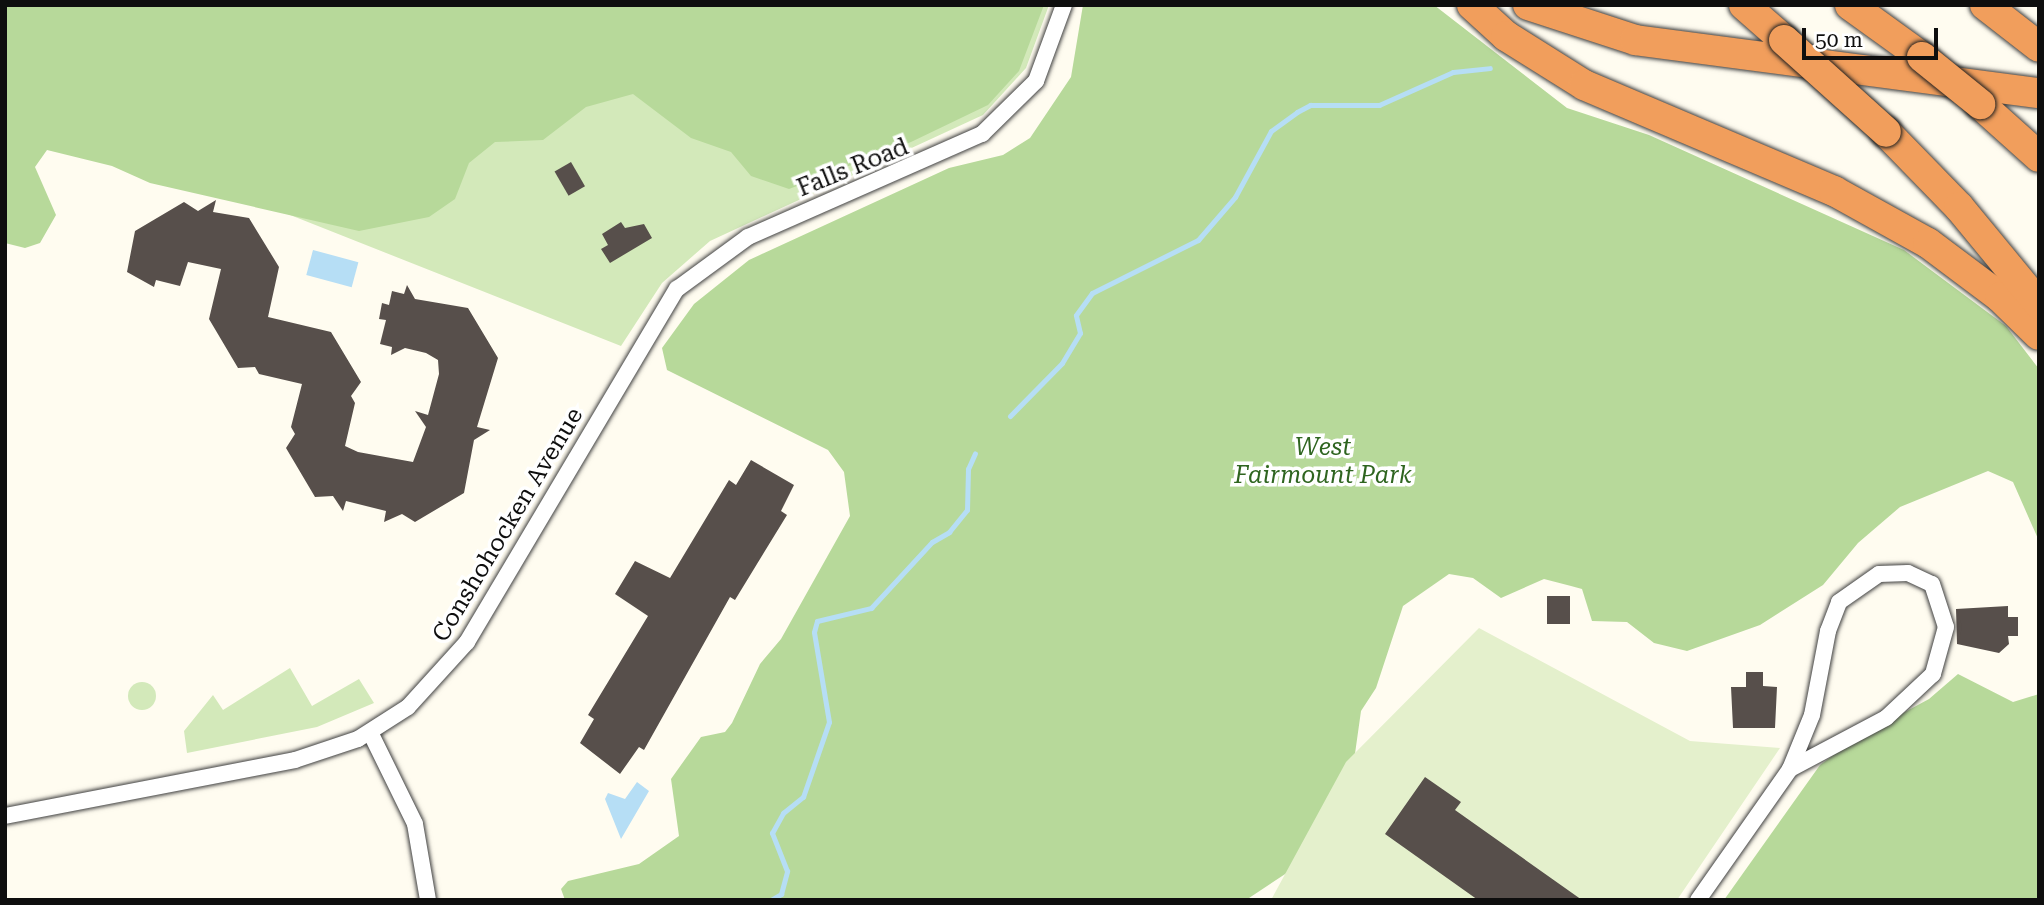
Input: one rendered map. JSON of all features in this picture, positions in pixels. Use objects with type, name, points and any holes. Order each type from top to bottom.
[{"type":"highway","points":[[1472,5],[1506,36],[1584,85],[1834,191],[1918,237],[2000,297],[2039,335]]},
{"type":"highway","points":[[1528,5],[1635,40],[2039,93]]},
{"type":"highway","points":[[1744,5],[1886,132],[1959,207],[2039,304]]},
{"type":"highway","points":[[1850,5],[1922,57],[2039,157]]},
{"type":"highway","points":[[1984,5],[2039,47]]},
{"type":"street","name":"Falls Road","points":[[635,355],[677,289],[726,249],[947,153],[996,123],[1036,81],[1064,5]]},
{"type":"street","name":"Conshohocken Avenue","points":[[5,816],[295,760],[370,732],[420,698],[467,642],[635,355]]},
{"type":"street","points":[[1698,900],[1790,769],[1812,715],[1828,631],[1839,602],[1879,574],[1908,573],[1932,584],[1946,627],[1933,674],[1886,718],[1790,769]]},
{"type":"street","points":[[370,732],[415,824],[428,900]]},
{"type":"green space","points":[[5,5],[1049,5],[1026,68],[983,115],[710,241],[662,283],[621,346],[270,207]]},
{"type":"green space","points":[[5,5],[1044,5],[1019,71],[988,105],[911,142],[789,189],[751,176],[731,152],[691,138],[633,94],[586,107],[543,140],[495,142],[469,163],[455,199],[429,217],[359,231],[150,183],[112,166],[47,150],[35,167],[56,215],[40,243],[25,248],[5,243]]},
{"type":"green space","name":"West Fairmount Park","points":[[1083,5],[1434,5],[1567,108],[1649,135],[1904,250],[2006,326],[2039,369],[2039,541],[2013,482],[1988,471],[1900,507],[1858,543],[1823,585],[1760,625],[1687,651],[1654,643],[1627,622],[1592,621],[1582,589],[1544,579],[1501,598],[1473,578],[1449,574],[1403,606],[1376,688],[1361,711],[1353,768],[1311,857],[1246,900],[565,900],[561,889],[568,881],[639,864],[679,836],[671,779],[701,737],[725,732],[732,723],[760,664],[781,639],[850,516],[844,472],[828,450],[667,370],[662,348],[694,304],[749,260],[949,168],[1003,155],[1030,138],[1071,77]]},
{"type":"green space","points":[[1479,628],[1690,741],[1780,748],[1677,900],[1271,900],[1346,762]]},
{"type":"green space","points":[[290,668],[312,706],[359,679],[374,703],[317,727],[187,753],[184,731],[213,695],[223,710]]},
{"type":"green space","points":[[1958,674],[2013,702],[2039,694],[2039,900],[1724,900],[1820,765],[1857,738],[1929,699]]},
{"type":"green space","points":[[142,682],[152,686],[156,696],[152,706],[142,710],[132,706],[128,696],[132,686]]},
{"type":"water","points":[[313,250],[358,262],[352,287],[306,275]]},
{"type":"water","points":[[637,782],[649,791],[621,839],[605,799],[608,793],[625,799]]},
{"type":"building","points":[[571,162],[585,186],[569,196],[555,172]]},
{"type":"building","points":[[216,200],[213,212],[249,218],[279,267],[268,317],[331,332],[361,382],[351,396],[355,403],[345,446],[358,452],[413,462],[426,427],[415,411],[428,415],[439,374],[438,360],[426,353],[405,348],[391,355],[392,347],[380,344],[386,320],[379,319],[382,303],[389,305],[392,291],[404,294],[407,285],[415,299],[468,308],[498,358],[477,427],[490,430],[474,440],[464,493],[415,522],[402,514],[384,522],[386,511],[346,501],[343,511],[333,496],[315,497],[286,448],[295,434],[291,427],[302,384],[259,374],[255,367],[238,368],[209,319],[221,269],[188,262],[180,286],[156,280],[154,287],[127,272],[135,231],[184,202],[198,211]]},
{"type":"building","points":[[621,222],[625,228],[644,224],[652,238],[610,263],[601,249],[608,245],[602,234]]},
{"type":"building","points":[[751,460],[794,485],[781,511],[787,515],[735,600],[730,597],[644,750],[639,747],[620,774],[580,743],[594,719],[588,715],[648,616],[615,594],[635,561],[670,578],[729,480],[736,485]]},
{"type":"building","points":[[1547,596],[1570,596],[1570,624],[1547,624]]},
{"type":"building","points":[[2008,606],[2008,617],[2018,617],[2018,636],[2008,636],[2009,644],[1999,653],[1957,644],[1956,609]]},
{"type":"building","points":[[1746,672],[1763,672],[1763,686],[1777,687],[1775,728],[1733,728],[1731,687],[1746,687]]},
{"type":"building","points":[[1425,777],[1461,802],[1455,810],[1582,900],[1478,900],[1385,834]]},
{"type":"waterway","points":[[1010,416],[1062,363],[1080,333],[1076,315],[1092,293],[1198,240],[1235,197],[1271,131],[1297,112],[1310,105],[1379,105],[1453,72],[1490,68]]},
{"type":"waterway","points":[[771,900],[781,894],[787,871],[772,833],[783,813],[803,797],[829,722],[814,632],[817,621],[871,608],[932,542],[949,532],[967,510],[968,469],[975,453]]}]
